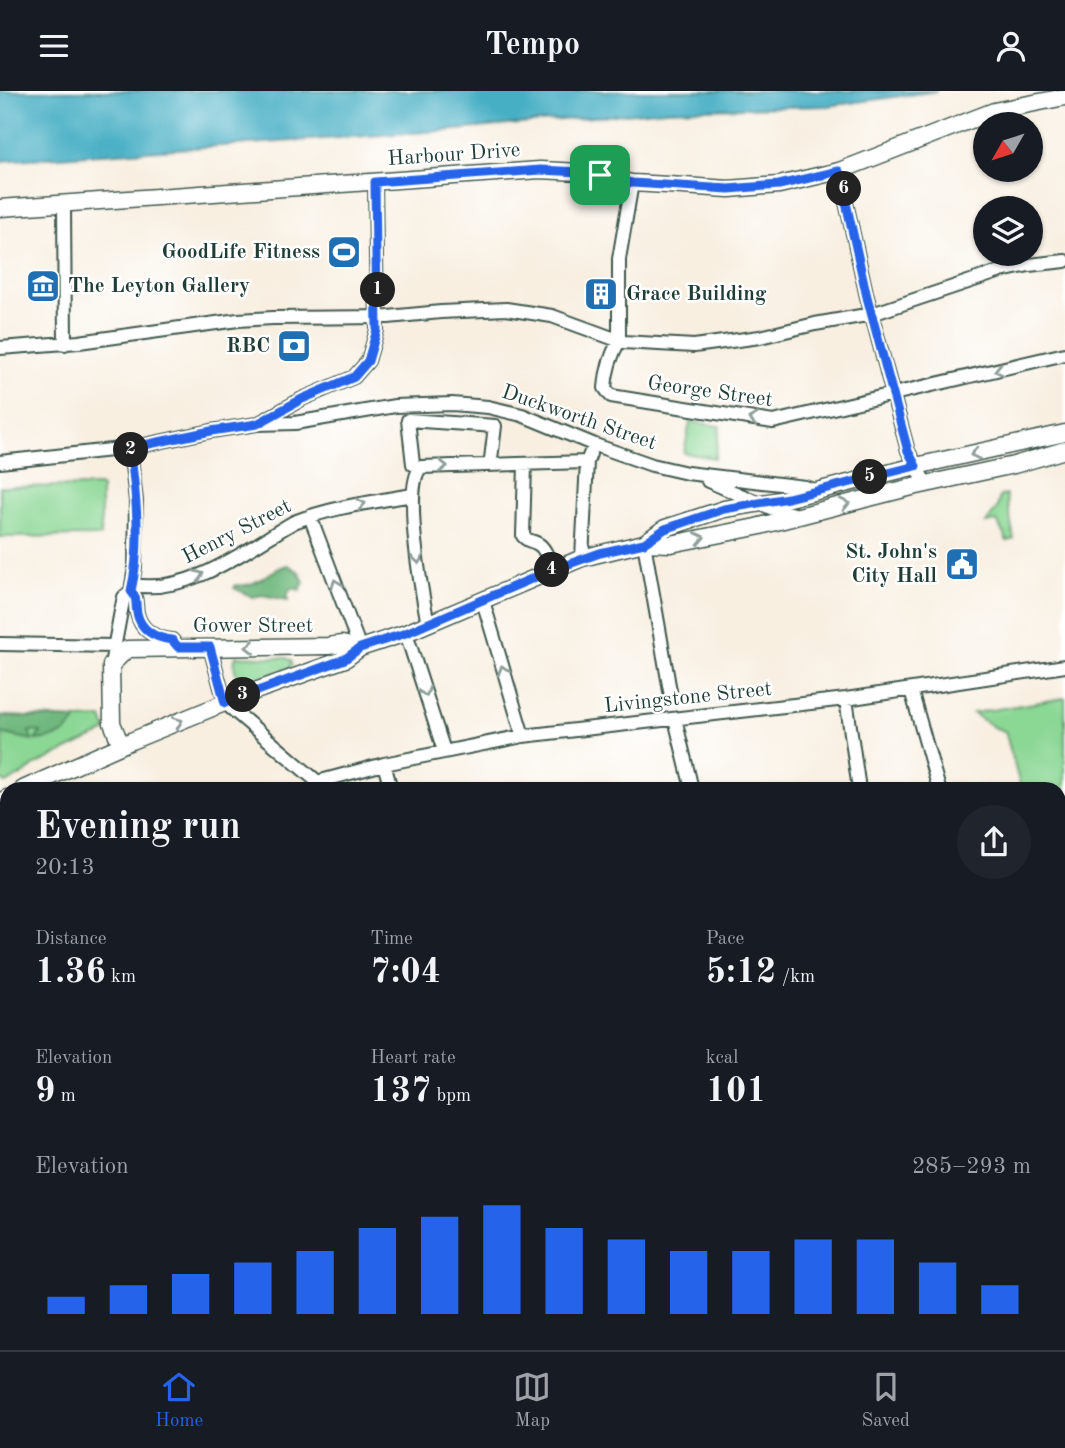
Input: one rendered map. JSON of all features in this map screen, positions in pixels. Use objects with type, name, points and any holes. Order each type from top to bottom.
[{"type":"main road","name":"Harbour Drive","points":[[0,208],[561,170],[632,183],[745,189],[779,185],[839,171],[994,111],[1065,97]]},
{"type":"main road","points":[[644,543],[665,529],[739,506],[816,491],[1065,433]]},
{"type":"main road","points":[[39,782],[225,703],[345,659],[360,648],[406,633],[582,558],[644,543],[671,544],[755,527],[1014,465],[1065,450]]},
{"type":"main road","name":"Gower Street","points":[[111,665],[127,649],[342,644],[360,648]]},
{"type":"main road","points":[[289,646],[303,659],[304,665],[297,676]]},
{"type":"main road","points":[[111,665],[112,723],[121,745]]},
{"type":"street","points":[[839,171],[872,314],[908,451],[926,484]]},
{"type":"street","points":[[257,424],[302,399],[346,381],[359,372],[372,351],[377,316],[378,277],[375,182]]},
{"type":"street","points":[[619,341],[619,259],[632,183]]},
{"type":"street","points":[[64,205],[65,344]]},
{"type":"street","points":[[0,348],[65,344],[238,320],[483,310],[525,311],[552,316],[619,341],[695,345],[760,337],[872,314],[1001,271],[1065,261]]},
{"type":"street","name":"George Street","points":[[619,341],[613,352],[605,388],[611,396],[773,422],[1065,354]]},
{"type":"street","name":"Duckworth Street","points":[[0,461],[130,448],[211,431],[257,424],[295,423],[395,406],[452,404],[503,410],[652,465],[687,473],[805,487],[816,491]]},
{"type":"street","points":[[413,464],[408,420],[495,426],[491,459]]},
{"type":"street","points":[[582,558],[587,462],[595,445]]},
{"type":"street","points":[[130,448],[136,501],[132,588],[138,599],[138,615],[143,626],[156,638],[172,640],[178,647]]},
{"type":"street","points":[[428,624],[412,495],[414,479],[421,467],[587,462]]},
{"type":"street","points":[[525,465],[523,536],[529,542],[542,547],[552,570]]},
{"type":"street","name":"Duckworth Street","points":[[687,473],[783,512],[798,515]]},
{"type":"street","name":"Henry Street","points":[[132,588],[163,585],[206,573],[310,516],[412,495]]},
{"type":"street","points":[[310,516],[360,648]]},
{"type":"street","points":[[644,543],[670,691]]},
{"type":"street","points":[[111,665],[124,597],[132,588]]},
{"type":"street","points":[[482,601],[523,736]]},
{"type":"street","points":[[406,633],[444,751]]},
{"type":"street","points":[[0,644],[114,646]]},
{"type":"street","points":[[210,647],[225,703],[317,782]]},
{"type":"street","name":"Livingstone Street","points":[[333,782],[384,764],[523,736],[846,699],[1065,666]]},
{"type":"street","points":[[911,690],[937,782]]},
{"type":"street","points":[[846,699],[858,782]]},
{"type":"street","points":[[675,719],[690,782]]},
{"type":"street","points":[[384,764],[389,782]]},
{"type":"green space","points":[[690,422],[720,426],[715,458],[684,453]]},
{"type":"green space","points":[[101,486],[101,536],[0,537],[0,487]]},
{"type":"green space","points":[[1006,495],[1014,539],[1007,541],[997,521],[986,523],[997,508],[1000,496]]},
{"type":"green space","points":[[288,565],[299,572],[304,582],[300,590],[292,588],[288,592],[288,600],[262,595],[253,597],[234,588],[236,585],[250,584]]},
{"type":"green space","points":[[236,656],[286,658],[291,660],[292,665],[242,684],[235,671]]},
{"type":"green space","points":[[1065,698],[1065,782],[1019,782],[1005,731],[995,728],[973,713]]},
{"type":"green space","points":[[0,716],[102,718],[107,731],[33,766],[26,773],[8,782],[0,779],[3,737],[0,733]]},
{"type":"green space","points":[[0,716],[77,719],[68,730],[55,737],[35,740],[41,732],[29,731],[32,740],[0,733]]},
{"type":"water","points":[[0,91],[938,91],[828,106],[667,110],[456,130],[0,161]]},
{"type":"place","name":"GoodLife Fitness","points":[[344,252]]},
{"type":"place","name":"The Leyton Gallery","points":[[43,286]]},
{"type":"place","name":"Grace Building","points":[[601,294]]},
{"type":"place","name":"RBC","points":[[294,346]]},
{"type":"place","name":"St. John's City Hall","points":[[962,564]]},
{"type":"route","points":[[540,170],[600,175],[632,183],[729,189],[779,185],[839,171],[867,297],[908,451],[916,466],[788,498],[724,509],[665,529],[644,543],[582,558],[406,633],[360,648],[345,659],[225,703],[210,647],[178,647],[172,640],[156,638],[143,626],[138,615],[138,599],[131,591],[135,567],[136,501],[130,448],[257,424],[302,399],[354,377],[364,368],[377,330],[375,182],[540,170]]}]
